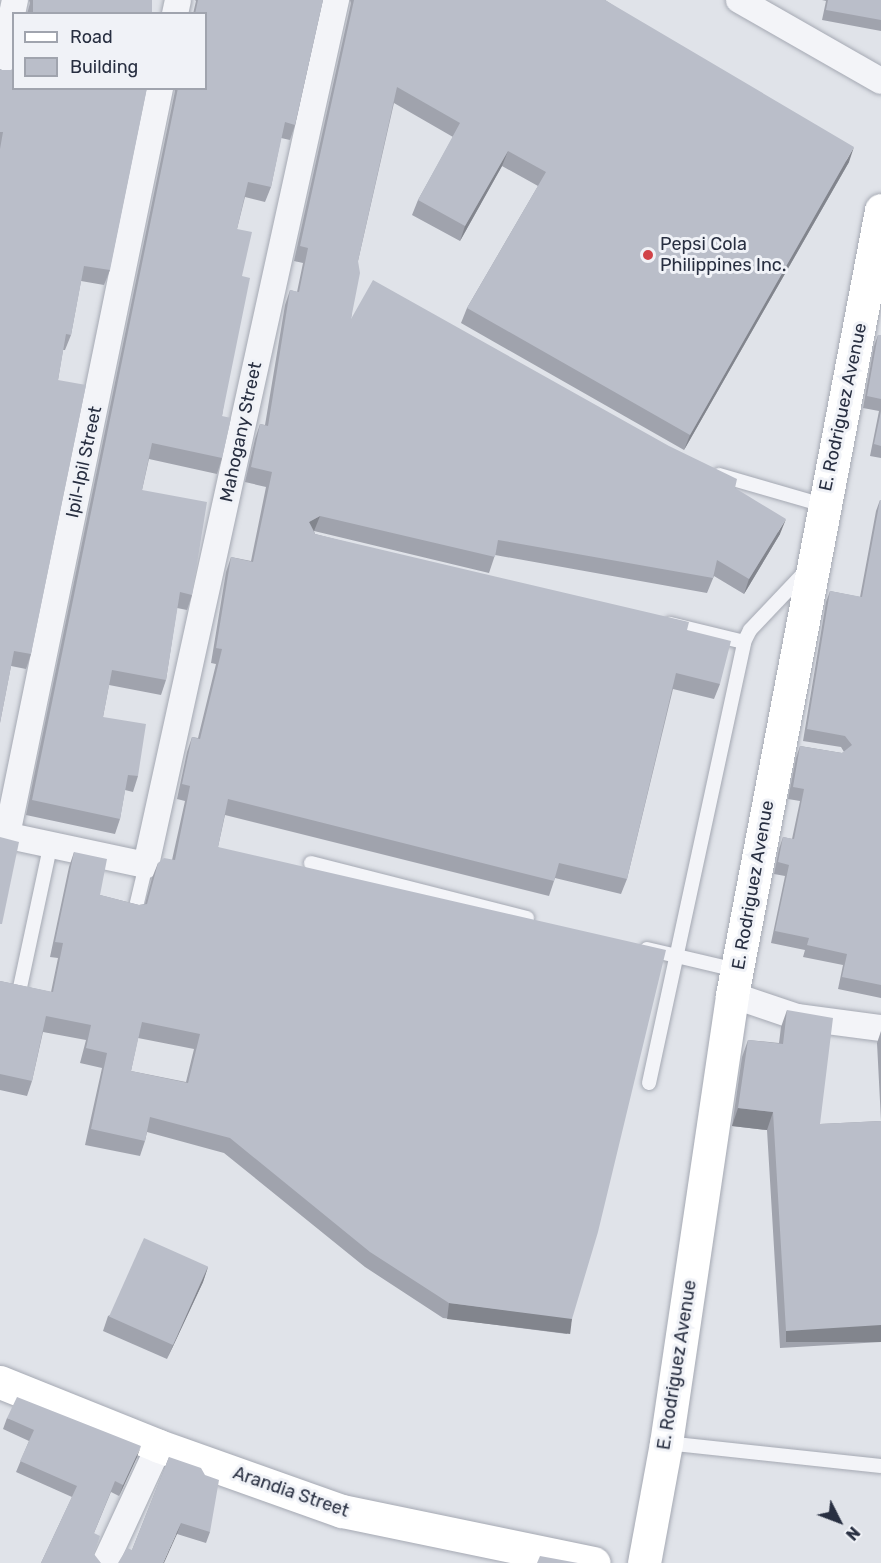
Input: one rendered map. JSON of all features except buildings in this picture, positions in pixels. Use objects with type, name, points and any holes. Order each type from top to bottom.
[{"type":"street","name":"Mahogany Street","points":[[146,865],[336,0]]},
{"type":"street","points":[[744,2],[881,81]]},
{"type":"street","points":[[0,71],[12,14]]},
{"type":"street","name":"Ipil-Ipil Street","points":[[4,835],[160,90]]},
{"type":"street","name":"E. Rodriguez Avenue","points":[[644,1563],[666,1443],[735,983],[788,748],[811,566],[881,210]]},
{"type":"street","points":[[4,835],[51,843],[146,865]]},
{"type":"street","points":[[735,983],[797,1017],[881,1028]]},
{"type":"street","name":"Arandia Street","points":[[0,1382],[159,1446],[342,1511],[594,1563]]},
{"type":"street","points":[[105,1563],[159,1446]]},
{"type":"lane","points":[[710,472],[796,500],[823,505]]},
{"type":"lane","points":[[649,1083],[744,642],[783,592],[811,566]]},
{"type":"lane","points":[[653,620],[744,642]]},
{"type":"lane","points":[[19,992],[51,843]]},
{"type":"lane","points":[[311,863],[539,921]]},
{"type":"lane","points":[[135,911],[146,865]]},
{"type":"lane","points":[[630,945],[676,957],[735,983]]},
{"type":"lane","points":[[666,1443],[881,1466]]},
{"type":"place","name":"Pepsi Cola Philippines Inc.","points":[[648,255]]}]
